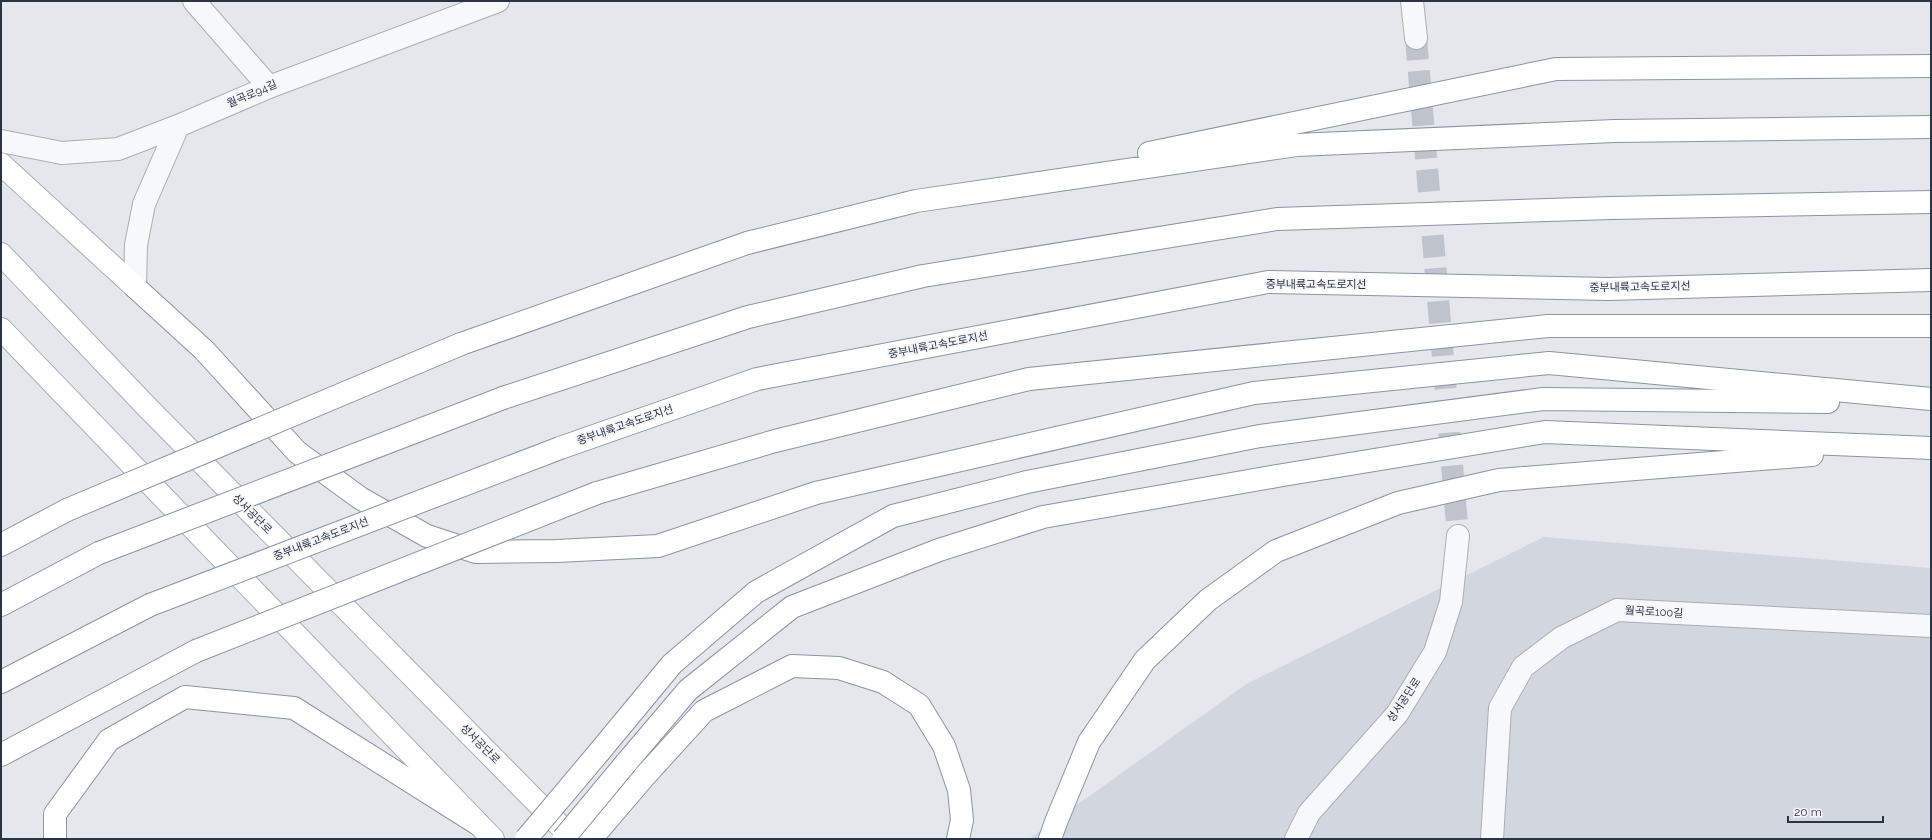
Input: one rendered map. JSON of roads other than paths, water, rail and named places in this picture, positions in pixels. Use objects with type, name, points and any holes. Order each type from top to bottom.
[{"type":"main road","points":[[1,545],[67,510],[461,344],[747,243],[916,201],[1556,69],[1931,66]]},
{"type":"main road","points":[[916,201],[1297,145],[1614,131],[1931,127]]},
{"type":"main road","points":[[1,164],[204,350],[297,452],[360,498],[420,532],[476,552],[557,551],[658,546],[816,493],[1254,393],[1549,364],[1931,399]]},
{"type":"main road","points":[[1,605],[99,553],[503,398],[748,317],[923,276],[1277,219],[1603,208],[1931,202]]},
{"type":"main road","name":"성서공단로","points":[[1,254],[146,406],[573,839]]},
{"type":"main road","name":"중부내륙고속도로지선","points":[[1,682],[150,605],[560,448],[757,379],[1268,282],[1608,289],[1931,280]]},
{"type":"main road","points":[[1,755],[196,651],[597,493],[775,441],[1029,379],[1548,326],[1931,326]]},
{"type":"main road","points":[[1,329],[486,831]]},
{"type":"main road","points":[[526,839],[672,664],[756,592],[893,516],[1027,482],[1260,436],[1543,399],[1931,404]]},
{"type":"main road","points":[[563,839],[688,690],[792,606],[940,550],[1043,517],[1283,474],[1545,432],[1931,448]]},
{"type":"main road","points":[[1050,839],[1089,742],[1145,660],[1208,600],[1276,551],[1398,503],[1499,480],[1910,448]]},
{"type":"main road","points":[[591,839],[643,778],[704,711],[792,666],[839,668],[883,682],[919,705],[944,746],[959,790],[962,820],[958,839]]},
{"type":"main road","points":[[55,839],[55,814],[109,740],[185,697],[294,708],[486,831]]},
{"type":"street","points":[[194,1],[269,86]]},
{"type":"street","name":"월곡로94길","points":[[1,141],[62,153],[118,149],[178,126],[269,86],[498,1]]},
{"type":"street","points":[[1412,1],[1416,38]]},
{"type":"street","points":[[135,287],[136,245],[144,204],[178,126]]},
{"type":"street","name":"성서공단로","points":[[1296,839],[1309,813],[1397,714],[1435,652],[1451,602],[1458,536]]},
{"type":"street","name":"월곡로100길","points":[[1492,839],[1500,708],[1523,667],[1561,638],[1617,610],[1931,626]]},
{"type":"tunnel","points":[[1416,38],[1458,536]]}]
